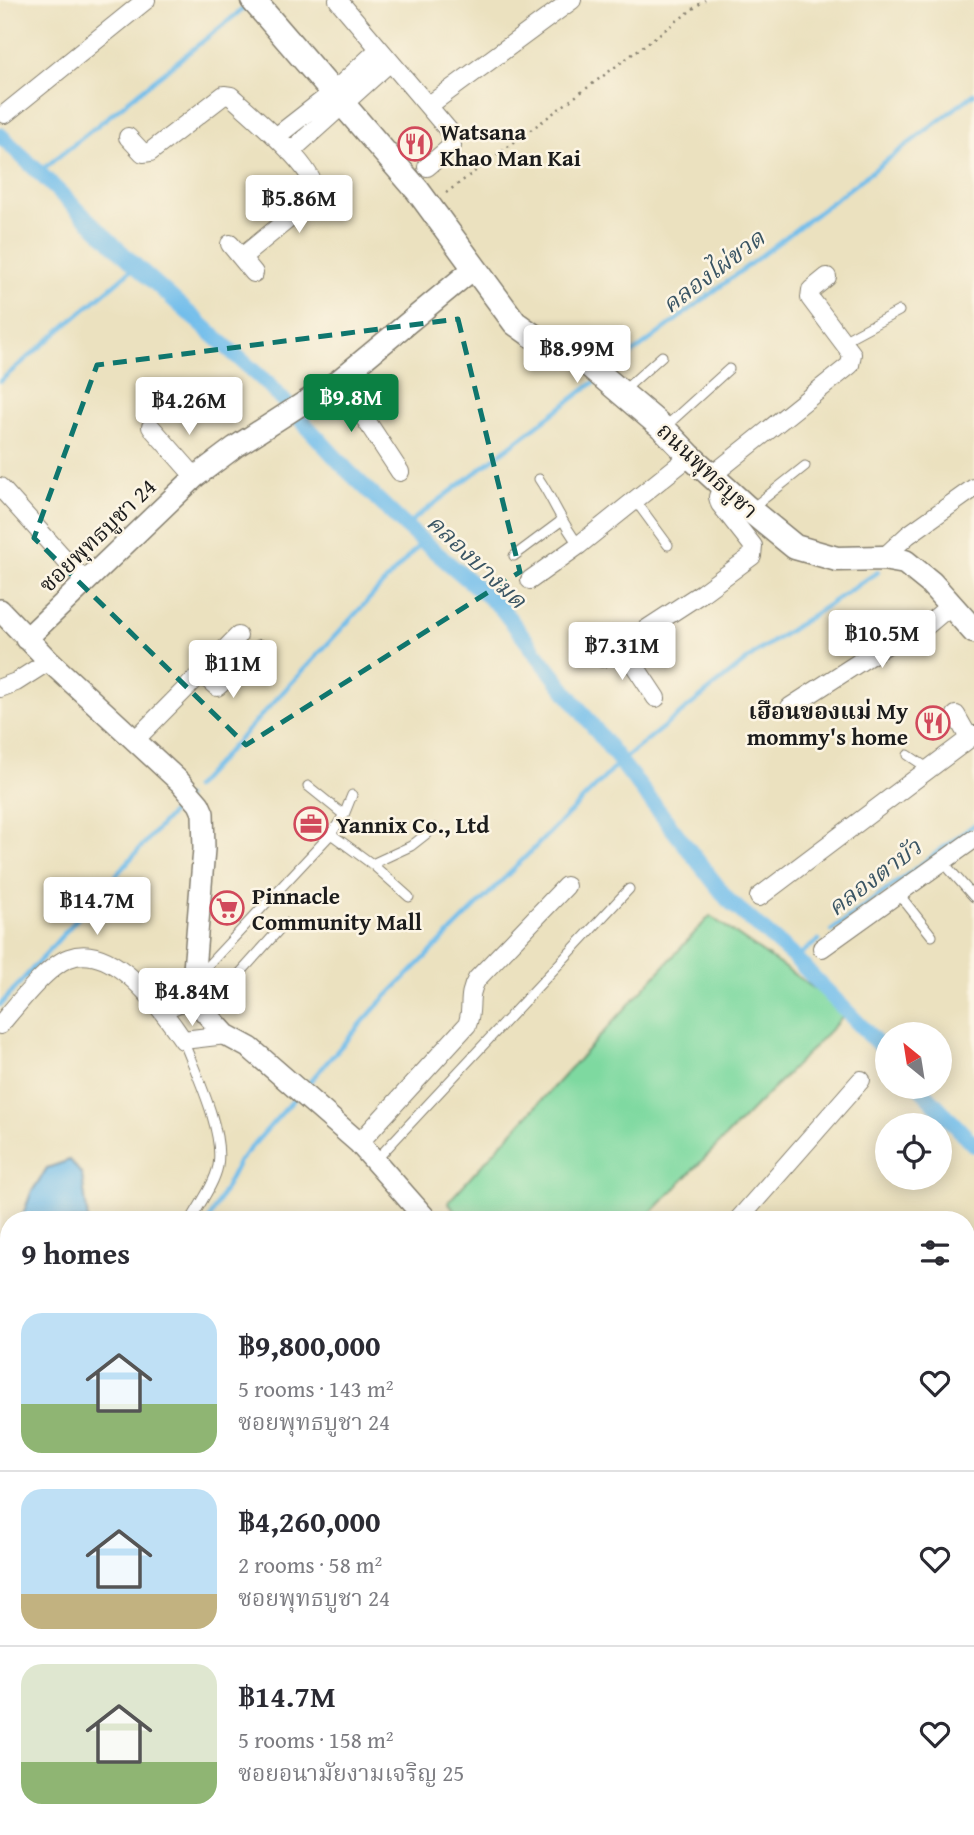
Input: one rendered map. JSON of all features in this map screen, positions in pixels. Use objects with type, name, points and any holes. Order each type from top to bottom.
[{"type":"main road","name":"ถนนพุทธบูชา","points":[[256,3],[429,206],[515,323],[536,338],[576,354],[795,547],[837,558],[883,558],[905,562],[916,570],[974,631]]},
{"type":"street","points":[[5,114],[146,0]]},
{"type":"street","points":[[428,106],[572,0]]},
{"type":"street","points":[[341,1],[454,140],[452,146],[427,167]]},
{"type":"street","points":[[290,152],[336,99],[384,56]]},
{"type":"street","points":[[128,137],[143,153],[150,152],[223,95],[231,96],[277,136],[312,182],[312,197],[236,250],[254,273]]},
{"type":"street","points":[[277,136],[336,99]]},
{"type":"street","name":"ซอยพุทธบูชา 24","points":[[38,651],[86,583],[195,477],[235,447],[342,377],[473,269]]},
{"type":"street","points":[[602,658],[702,593],[752,556],[753,547],[720,504],[717,481],[844,372],[853,357],[844,341],[810,299],[811,290],[827,277]]},
{"type":"street","points":[[342,377],[362,414],[400,472]]},
{"type":"street","points":[[151,427],[195,477]]},
{"type":"street","points":[[530,580],[579,545],[690,457]]},
{"type":"street","points":[[0,487],[86,583]]},
{"type":"street","points":[[883,558],[908,535],[974,488]]},
{"type":"street","points":[[790,707],[891,642],[919,632],[951,605]]},
{"type":"street","points":[[0,610],[38,651],[180,782],[198,803],[202,813],[204,849],[198,996],[226,1035],[250,1048],[359,1143],[419,1211]]},
{"type":"street","points":[[134,741],[238,636]]},
{"type":"street","points":[[621,645],[656,698]]},
{"type":"street","points":[[201,673],[217,687],[260,649]]},
{"type":"street","points":[[0,678],[24,666],[38,651]]},
{"type":"street","points":[[0,688],[16,682],[38,651]]},
{"type":"street","points":[[760,897],[972,737],[956,715]]},
{"type":"street","points":[[822,948],[974,839]]},
{"type":"street","points":[[359,1143],[467,1025],[470,1014],[469,996],[477,979],[566,886]]},
{"type":"street","points":[[0,1025],[66,958],[83,954],[108,960],[161,1007],[183,1040],[226,1035]]},
{"type":"street","points":[[161,1007],[172,1006],[198,996]]},
{"type":"street","points":[[746,1211],[860,1080]]},
{"type":"lane","points":[[844,341],[899,311]]},
{"type":"lane","points":[[615,387],[662,356]]},
{"type":"lane","points":[[663,428],[729,369]]},
{"type":"lane","points":[[750,510],[805,466]]},
{"type":"lane","points":[[539,479],[556,505],[561,521],[579,545]]},
{"type":"lane","points":[[635,500],[668,545]]},
{"type":"lane","points":[[514,556],[561,521]]},
{"type":"lane","points":[[908,755],[929,769]]},
{"type":"lane","points":[[308,786],[344,815]]},
{"type":"lane","points":[[198,996],[331,834],[344,815],[352,795]]},
{"type":"lane","points":[[372,864],[411,846],[434,828]]},
{"type":"lane","points":[[331,834],[372,864],[409,897]]},
{"type":"lane","points":[[942,862],[974,897]]},
{"type":"lane","points":[[376,1160],[629,889]]},
{"type":"lane","points":[[898,893],[932,936]]},
{"type":"lane","points":[[198,996],[285,923]]},
{"type":"lane","points":[[183,1040],[214,1125],[218,1157],[214,1177],[196,1211]]},
{"type":"path","points":[[429,206],[705,0]]},
{"type":"highlighted area","points":[[458,319],[520,572],[246,745],[34,538],[97,365]]},
{"type":"green space","points":[[710,916],[848,1012],[653,1211],[454,1211],[448,1202]]},
{"type":"water","points":[[70,1160],[82,1175],[87,1211],[24,1211],[31,1193],[47,1168]]},
{"type":"waterway","points":[[38,173],[248,5]]},
{"type":"waterway","name":"คลองไผ่ขวด","points":[[609,371],[974,94]]},
{"type":"waterway","name":"คลองบางมด","points":[[0,135],[136,266],[268,384],[347,470],[405,526],[501,608],[728,900],[795,958],[875,1041]]},
{"type":"waterway","points":[[0,381],[136,266]]},
{"type":"waterway","name":"คลองไผ่ขวด","points":[[405,526],[597,380]]},
{"type":"waterway","points":[[194,788],[423,541]]},
{"type":"waterway","points":[[305,1087],[376,1007],[621,761],[757,652],[878,572]]},
{"type":"waterway","points":[[0,1005],[186,797]]},
{"type":"waterway","name":"คลองตาบัว","points":[[831,931],[974,825]]},
{"type":"waterway","name":"คลองตาบัว","points":[[795,958],[819,940]]},
{"type":"waterway","points":[[214,1211],[239,1161],[297,1096]]},
{"type":"waterway","name":"คลองบางมด","points":[[930,1099],[974,1145]]},
{"type":"place","name":"Watsana Khao Man Kai","points":[[415,144]]},
{"type":"place","name":"เฮือนของแม่ My mommy's home","points":[[933,723]]},
{"type":"place","name":"Yannix Co., Ltd","points":[[311,824]]},
{"type":"place","name":"Pinnacle Community Mall","points":[[227,908]]}]
